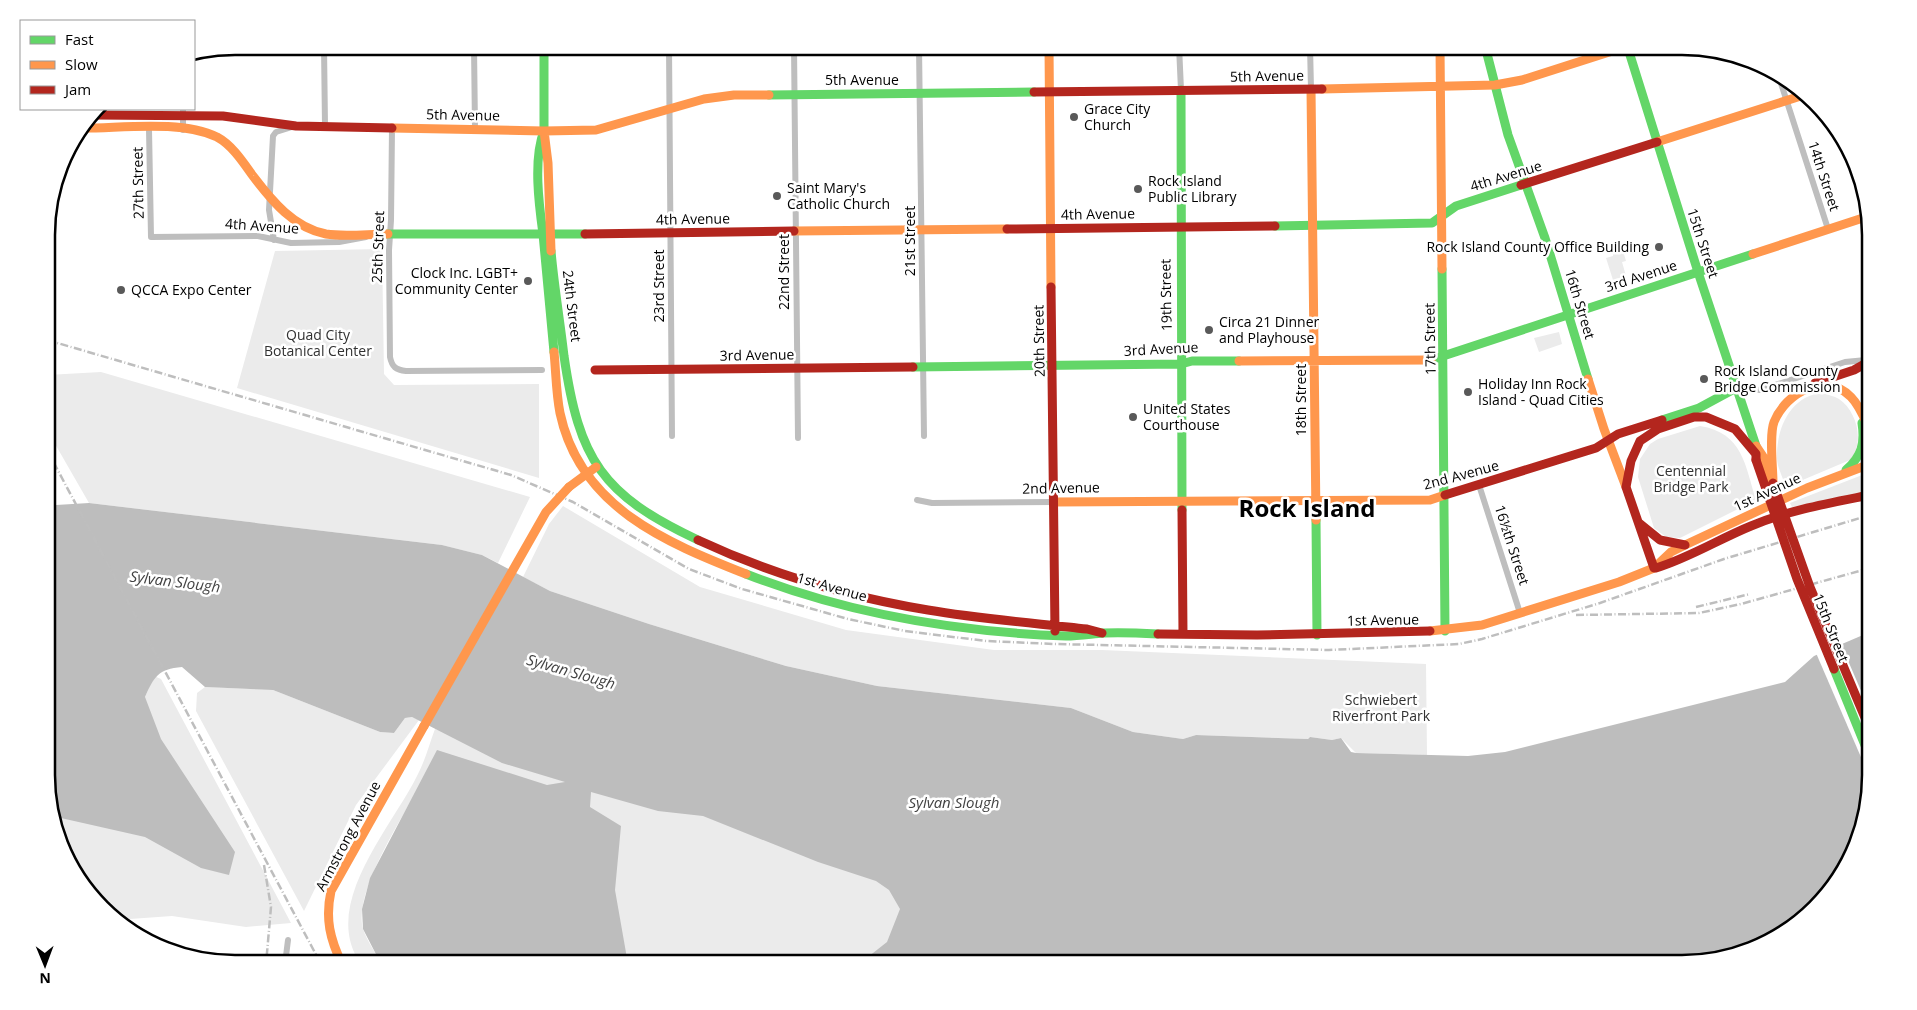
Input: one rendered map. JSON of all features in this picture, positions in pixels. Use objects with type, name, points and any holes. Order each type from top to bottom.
[{"type":"main road","name":"24th Street","points":[[544,55],[544,131],[547,143],[546,234],[560,412],[567,437],[586,474]]},
{"type":"main road","name":"20th Street","points":[[1049,55],[1054,366],[1055,636]]},
{"type":"main road","name":"17th Street","points":[[1440,55],[1445,631]]},
{"type":"main road","name":"16th Street","points":[[1487,55],[1508,134],[1569,314],[1608,439],[1654,568]]},
{"type":"main road","name":"5th Avenue","points":[[101,115],[183,112],[244,118],[296,126],[544,131],[596,130],[717,96],[1440,88],[1495,85],[1522,80],[1603,55]]},
{"type":"main road","name":"15th Street","points":[[1631,55],[1698,272],[1736,388],[1810,587],[1862,711]]},
{"type":"main road","name":"18th Street","points":[[1310,89],[1317,634]]},
{"type":"main road","name":"19th Street","points":[[1181,90],[1182,228],[1180,243],[1183,634]]},
{"type":"main road","name":"4th Avenue","points":[[393,236],[1418,225],[1432,223],[1456,206],[1798,97]]},
{"type":"main road","points":[[90,128],[183,130],[205,133],[228,146],[279,210],[302,226],[327,234],[393,236]]},
{"type":"main road","name":"3rd Avenue","points":[[595,370],[1054,366],[1181,364],[1192,361],[1427,361],[1861,218]]},
{"type":"main road","name":"24th Street","points":[[546,234],[572,408],[579,433],[596,467]]},
{"type":"main road","points":[[1626,487],[1631,461],[1640,441],[1658,429],[1694,417],[1714,419],[1735,429],[1761,455],[1771,434],[1776,417],[1790,398],[1804,388],[1862,366]]},
{"type":"main road","points":[[1804,388],[1833,387],[1850,396],[1862,415]]},
{"type":"main road","name":"2nd Avenue","points":[[1054,502],[1430,500],[1596,448],[1608,439],[1699,408],[1736,388]]},
{"type":"main road","points":[[1860,411],[1862,424]]},
{"type":"main road","name":"15th Street","points":[[1761,455],[1797,579],[1862,738]]},
{"type":"main road","points":[[1831,478],[1855,464],[1862,455]]},
{"type":"main road","points":[[586,474],[596,467]]},
{"type":"main road","name":"1st Avenue","points":[[596,467],[616,491],[648,516],[708,546],[770,570],[849,594],[888,603],[957,615],[1088,629],[1103,633]]},
{"type":"main road","name":"1st Avenue","points":[[1654,568],[1671,552],[1685,545],[1831,478],[1862,467]]},
{"type":"main road","name":"1st Avenue","points":[[586,474],[616,506],[648,530],[696,553],[774,584],[837,603],[916,621],[977,630],[1084,637],[1103,633],[1317,634],[1445,631],[1482,625],[1620,582],[1654,568],[1677,562],[1762,521],[1802,509],[1862,497]]},
{"type":"main road","name":"Armstrong Avenue","points":[[338,955],[328,934],[326,913],[331,891],[528,541],[551,504],[586,474]]},
{"type":"main road","points":[[1639,523],[1660,540],[1685,545]]},
{"type":"street","points":[[324,55],[325,126]]},
{"type":"street","points":[[474,55],[475,129]]},
{"type":"street","name":"23rd Street","points":[[669,55],[672,436]]},
{"type":"street","name":"22nd Street","points":[[794,55],[798,438]]},
{"type":"street","name":"21st Street","points":[[920,55],[924,436]]},
{"type":"street","name":"19th Street","points":[[1179,55],[1181,90]]},
{"type":"street","name":"18th Street","points":[[1310,55],[1310,89]]},
{"type":"street","name":"14th Street","points":[[1781,84],[1828,229]]},
{"type":"street","points":[[183,112],[183,130]]},
{"type":"street","points":[[274,240],[270,228],[269,197],[274,134],[296,126]]},
{"type":"street","name":"25th Street","points":[[392,128],[393,236],[390,357],[392,366],[395,369],[406,371],[542,370]]},
{"type":"street","name":"27th Street","points":[[149,129],[151,237]]},
{"type":"street","name":"4th Avenue","points":[[151,237],[258,236],[291,243],[339,242],[369,236]]},
{"type":"street","points":[[1736,388],[1760,390],[1852,360],[1862,361]]},
{"type":"street","name":"16½th Street","points":[[1479,485],[1520,613]]},
{"type":"street","name":"2nd Avenue","points":[[917,500],[932,503],[1054,502]]},
{"type":"street","points":[[287,955],[288,940]]},
{"type":"green space","name":"Quad City Botanical Center","points":[[382,249],[384,374],[394,385],[539,384],[539,478],[237,388],[275,251]]},
{"type":"green space","points":[[1623,251],[1626,261],[1622,262],[1626,276],[1613,280],[1606,258],[1613,256],[1613,253]]},
{"type":"green space","points":[[1559,332],[1562,344],[1539,352],[1534,338]]},
{"type":"green space","points":[[101,372],[530,497],[498,563],[482,555],[442,545],[89,503],[55,444],[55,375]]},
{"type":"green space","points":[[1823,393],[1839,399],[1850,411],[1858,436],[1855,453],[1850,460],[1786,487],[1777,461],[1779,435],[1788,415],[1794,407],[1812,395]]},
{"type":"green space","name":"Centennial Bridge Park","points":[[1700,426],[1714,430],[1734,443],[1745,463],[1756,500],[1680,538],[1666,537],[1654,528],[1638,477],[1640,459],[1650,444],[1658,439]]},
{"type":"green space","points":[[1862,475],[1862,493],[1792,507],[1790,503]]},
{"type":"green space","name":"Schwiebert Riverfront Park","points":[[563,506],[700,587],[846,630],[994,650],[1102,650],[1426,664],[1427,755],[1356,753],[1341,738],[1332,740],[1310,737],[1308,739],[1196,735],[1183,739],[1133,732],[1071,708],[877,686],[786,666],[550,591],[523,577],[549,524]]},
{"type":"green space","points":[[154,676],[161,679],[291,923],[246,927],[172,916],[130,919],[130,922],[100,894],[85,875],[69,844],[61,822],[56,792],[145,697]]},
{"type":"green space","points":[[205,687],[273,690],[380,732],[394,733],[405,718],[412,717],[419,720],[356,805],[304,911],[196,711],[197,693]]},
{"type":"green space","points":[[435,729],[623,786],[914,884],[902,955],[597,955],[418,788],[380,857],[365,896],[362,914],[363,929],[376,955],[357,955],[350,941],[349,917],[354,892],[364,867],[406,796],[425,759]]},
{"type":"water","name":"Sylvan Slough","points":[[89,503],[442,545],[482,555],[550,591],[786,666],[877,686],[1071,708],[1133,732],[1183,739],[1196,735],[1308,739],[1310,737],[1332,740],[1341,738],[1351,752],[1356,753],[1468,756],[1505,752],[1785,682],[1814,656],[1862,635],[1862,787],[1856,822],[1838,865],[1817,894],[1782,925],[1751,941],[1729,949],[1694,955],[870,955],[887,942],[900,909],[889,890],[876,881],[818,862],[703,816],[658,811],[591,792],[590,807],[621,826],[615,890],[626,955],[376,955],[363,929],[362,909],[370,878],[437,750],[547,785],[565,782],[502,763],[412,717],[405,718],[394,733],[380,732],[273,690],[205,687],[182,667],[167,670],[158,675],[145,697],[161,739],[235,852],[229,875],[201,868],[145,837],[60,818],[55,787],[55,505]]},
{"type":"pier","points":[[1840,642],[1862,693],[1862,759],[1816,653]]},
{"type":"railway","points":[[55,342],[511,475],[573,502],[689,569],[742,589],[848,619],[905,631],[986,641],[1329,650],[1459,644],[1482,639],[1600,603],[1724,559],[1862,517]]},
{"type":"railway","points":[[55,465],[316,955]]},
{"type":"railway","points":[[1576,615],[1699,613],[1741,604],[1862,570]]},
{"type":"railway","points":[[1696,607],[1750,594]]},
{"type":"railway","points":[[264,865],[271,907],[267,955]]},
{"type":"traffic: fast","points":[[544,55],[544,131],[538,168],[543,234],[585,234]]},
{"type":"traffic: fast","points":[[1487,55],[1508,135],[1545,238],[1588,379]]},
{"type":"traffic: fast","points":[[1630,55],[1698,272],[1756,446],[1756,454]]},
{"type":"traffic: fast","points":[[1181,90],[1182,510]]},
{"type":"traffic: fast","points":[[769,95],[1034,92]]},
{"type":"traffic: fast","points":[[1275,226],[1432,223],[1456,206],[1521,185]]},
{"type":"traffic: fast","points":[[388,234],[543,234],[554,352]]},
{"type":"traffic: fast","points":[[551,251],[570,392],[578,422],[588,448],[601,470],[617,489],[639,507],[698,540]]},
{"type":"traffic: fast","points":[[1431,360],[1753,254]]},
{"type":"traffic: fast","points":[[1442,269],[1445,631]]},
{"type":"traffic: fast","points":[[913,367],[1181,364],[1192,361],[1239,361]]},
{"type":"traffic: fast","points":[[1662,420],[1699,408],[1736,388]]},
{"type":"traffic: fast","points":[[1846,470],[1856,460],[1862,443]]},
{"type":"traffic: fast","points":[[1316,520],[1317,635]]},
{"type":"traffic: fast","points":[[746,574],[824,600],[903,619],[944,625],[1025,634],[1066,636],[1111,633],[1158,634]]},
{"type":"traffic: fast","points":[[1834,669],[1862,738]]},
{"type":"traffic: slow","points":[[1049,55],[1051,287]]},
{"type":"traffic: slow","points":[[1440,55],[1442,269]]},
{"type":"traffic: slow","points":[[1322,89],[1495,85],[1522,80],[1600,55]]},
{"type":"traffic: slow","points":[[1311,89],[1316,520]]},
{"type":"traffic: slow","points":[[544,131],[596,130],[704,99],[734,95],[769,95]]},
{"type":"traffic: slow","points":[[1657,142],[1798,97]]},
{"type":"traffic: slow","points":[[90,128],[152,126],[187,128],[203,132],[217,137],[228,144],[276,204],[304,226],[314,231],[333,235],[388,234]]},
{"type":"traffic: slow","points":[[392,128],[544,131],[548,163],[551,251]]},
{"type":"traffic: slow","points":[[1753,254],[1861,219]]},
{"type":"traffic: slow","points":[[794,231],[1007,229]]},
{"type":"traffic: slow","points":[[554,352],[560,413],[570,446],[586,473],[606,497],[630,517],[657,534],[686,549],[746,574]]},
{"type":"traffic: slow","points":[[1239,361],[1431,360]]},
{"type":"traffic: slow","points":[[1588,379],[1604,429],[1626,487]]},
{"type":"traffic: slow","points":[[1773,483],[1771,443],[1774,422],[1780,411],[1797,394],[1808,388],[1819,386],[1841,389],[1851,397],[1862,413]]},
{"type":"traffic: slow","points":[[1756,446],[1764,458],[1771,479]]},
{"type":"traffic: slow","points":[[569,487],[596,467]]},
{"type":"traffic: slow","points":[[1654,568],[1671,552],[1685,545],[1807,488],[1862,467]]},
{"type":"traffic: slow","points":[[424,726],[546,512],[569,487]]},
{"type":"traffic: slow","points":[[1054,502],[1430,500],[1445,495]]},
{"type":"traffic: slow","points":[[1430,631],[1482,625],[1619,582],[1654,568]]},
{"type":"traffic: slow","points":[[338,955],[330,929],[328,911],[331,891],[424,726]]},
{"type":"traffic: jam","points":[[1034,92],[1322,89]]},
{"type":"traffic: jam","points":[[101,115],[223,116],[296,126],[392,128]]},
{"type":"traffic: jam","points":[[1521,185],[1657,142]]},
{"type":"traffic: jam","points":[[1007,229],[1275,226]]},
{"type":"traffic: jam","points":[[585,234],[794,231]]},
{"type":"traffic: jam","points":[[1051,287],[1055,631]]},
{"type":"traffic: jam","points":[[1815,383],[1862,366]]},
{"type":"traffic: jam","points":[[595,370],[913,367]]},
{"type":"traffic: jam","points":[[1654,568],[1626,487],[1631,461],[1640,441],[1658,429],[1694,417],[1706,417],[1735,429],[1756,454],[1756,460]]},
{"type":"traffic: jam","points":[[1445,495],[1596,448],[1618,434],[1662,420]]},
{"type":"traffic: jam","points":[[1756,460],[1797,579],[1834,669]]},
{"type":"traffic: jam","points":[[1773,483],[1810,587],[1862,711]]},
{"type":"traffic: jam","points":[[1656,568],[1765,520],[1862,497]]},
{"type":"traffic: jam","points":[[1182,510],[1183,634]]},
{"type":"traffic: jam","points":[[1639,523],[1660,540],[1685,545]]},
{"type":"traffic: jam","points":[[698,540],[782,574],[898,605],[987,618],[1087,629],[1102,633]]},
{"type":"traffic: jam","points":[[1158,634],[1257,635],[1430,631]]},
{"type":"place","name":"Grace City Church","points":[[1074,117]]},
{"type":"place","name":"Rock Island Public Library","points":[[1138,189]]},
{"type":"place","name":"Saint Mary's Catholic Church","points":[[777,196]]},
{"type":"place","name":"Rock Island County Office Building","points":[[1659,247]]},
{"type":"place","name":"Clock Inc. LGBT+ Community Center","points":[[528,281]]},
{"type":"place","name":"QCCA Expo Center","points":[[121,290]]},
{"type":"place","name":"Circa 21 Dinner and Playhouse","points":[[1209,330]]},
{"type":"place","name":"Rock Island County Bridge Commission","points":[[1704,379]]},
{"type":"place","name":"Holiday Inn Rock Island - Quad Cities","points":[[1468,392]]},
{"type":"place","name":"United States Courthouse","points":[[1133,417]]},
{"type":"district","name":"Rock Island","points":[[1307,509]]}]
